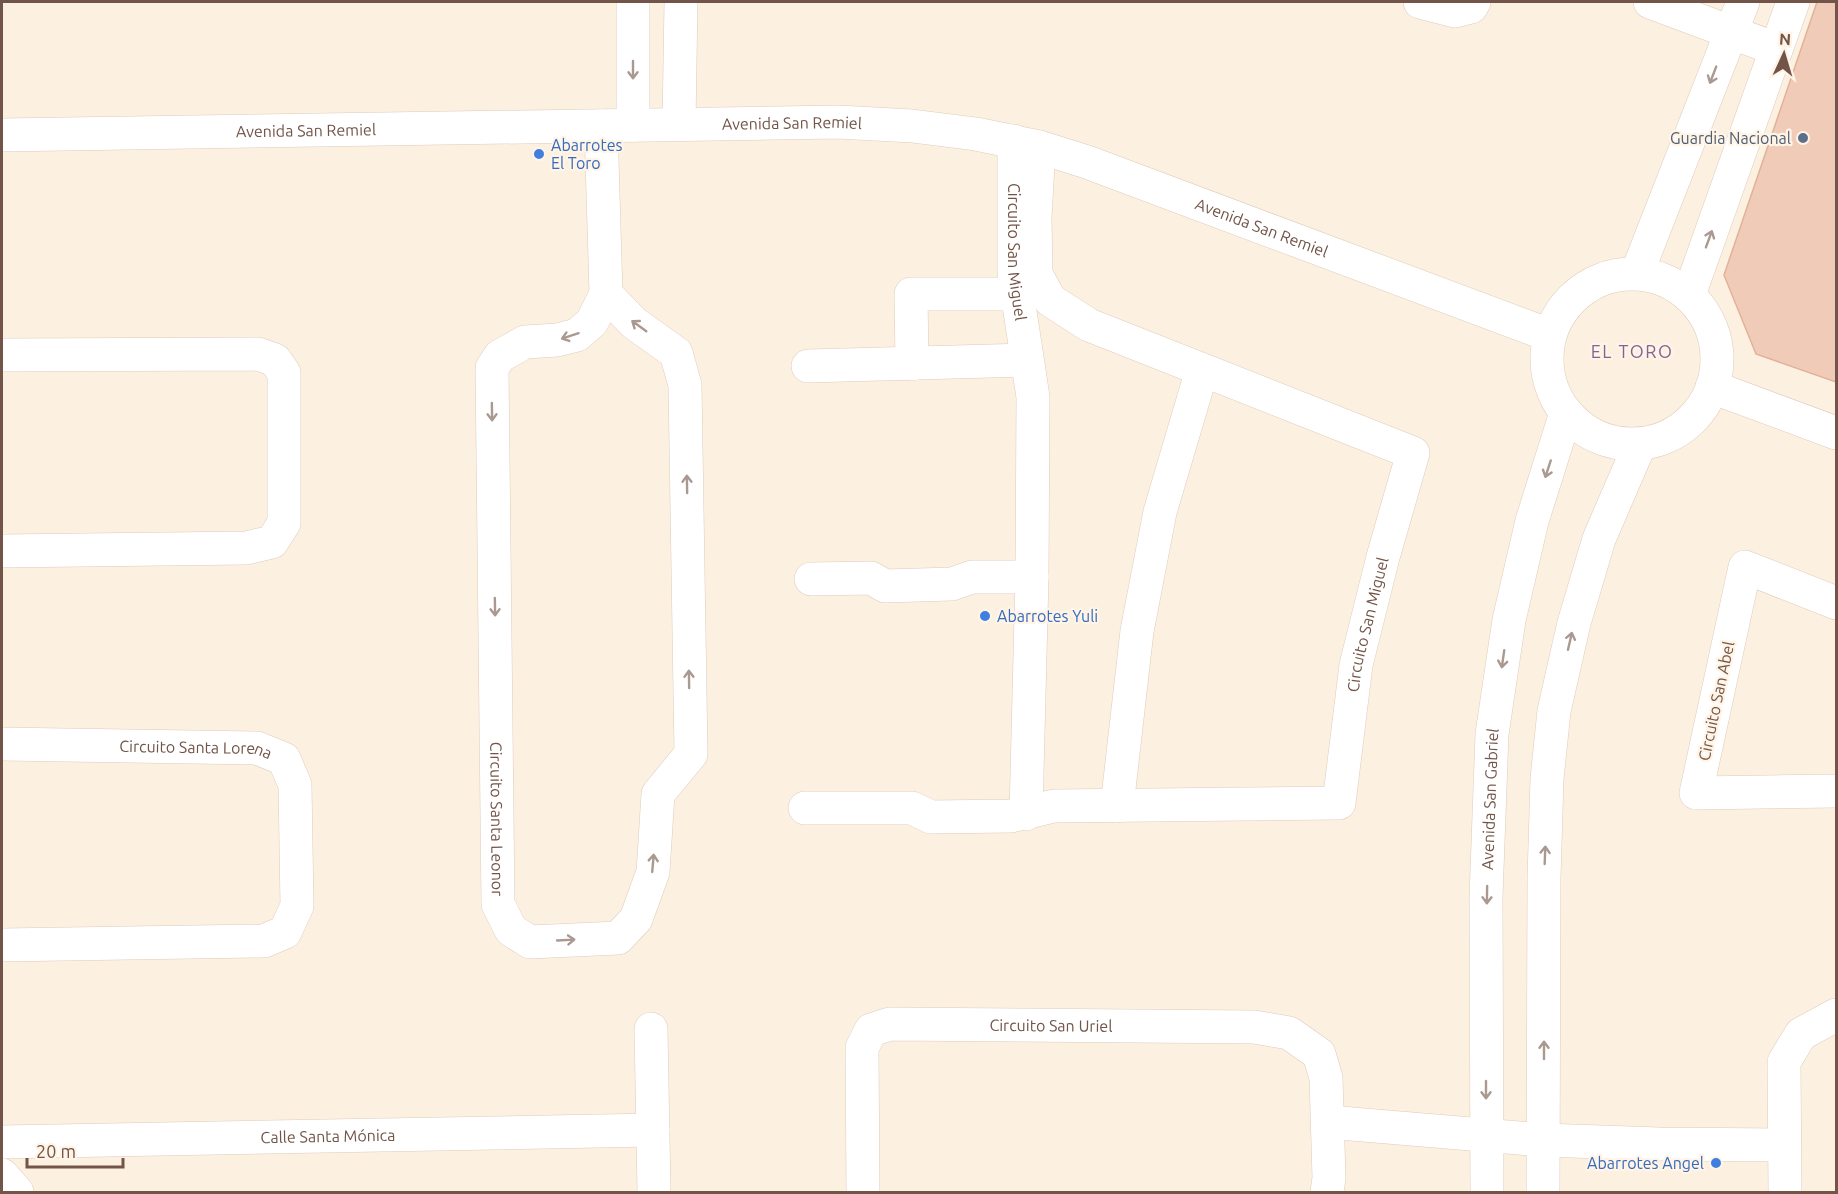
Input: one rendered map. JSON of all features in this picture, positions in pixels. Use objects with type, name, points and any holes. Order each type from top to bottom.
[{"type":"street","points":[[633,2],[633,125]]},
{"type":"street","points":[[679,124],[681,2]]},
{"type":"street","points":[[1420,2],[1455,11],[1471,7],[1474,2]]},
{"type":"street","points":[[1650,2],[1776,49]]},
{"type":"street","points":[[1637,273],[1743,2]]},
{"type":"street","points":[[1689,295],[1776,49],[1787,3]]},
{"type":"street","name":"Avenida San Remiel","points":[[2,135],[838,122],[912,126],[1027,144],[1098,166],[1549,335]]},
{"type":"street","name":"Circuito Santa Leonor","points":[[601,126],[606,294],[592,322],[577,335],[557,340],[525,342],[500,356],[492,368],[498,904],[511,930],[530,942],[618,938],[636,919],[653,872],[658,794],[690,754],[685,385],[676,353],[634,323],[606,294]]},
{"type":"street","name":"Circuito San Miguel","points":[[1027,144],[1014,272],[1033,397],[1032,577],[1035,806]]},
{"type":"street","name":"Circuito San Miguel","points":[[805,808],[912,808],[930,798],[1010,796],[1035,806],[1339,803],[1356,665],[1383,557],[1413,453],[1089,325],[1050,300],[1036,274],[1035,217],[1027,144]]},
{"type":"street","points":[[1637,273],[1665,280],[1689,295],[1708,317],[1717,344],[1718,372],[1708,399],[1691,422],[1667,437],[1640,444],[1612,442],[1587,432],[1566,414],[1552,390],[1546,362],[1549,335],[1562,309],[1582,289],[1608,276],[1637,273]]},
{"type":"street","points":[[912,363],[911,294],[1017,294]]},
{"type":"street","points":[[2,356],[258,354],[275,360],[285,373],[285,431],[284,523],[272,542],[246,548],[2,550]]},
{"type":"street","points":[[808,366],[1027,360]]},
{"type":"street","points":[[1117,806],[1137,630],[1143,598],[1160,512],[1202,370]]},
{"type":"street","points":[[1712,387],[1836,433]]},
{"type":"street","name":"Avenida San Gabriel","points":[[1487,1192],[1486,897],[1492,734],[1509,620],[1532,521],[1566,414]]},
{"type":"street","points":[[1543,1192],[1544,878],[1547,779],[1554,711],[1574,622],[1599,539],[1640,444]]},
{"type":"street","name":"Circuito San Abel","points":[[1836,603],[1745,567],[1696,793],[1836,791]]},
{"type":"street","points":[[811,579],[871,578],[887,569],[951,569],[972,577],[1032,577]]},
{"type":"street","name":"Circuito Santa Lorena","points":[[2,744],[257,748],[284,759],[295,785],[297,906],[285,932],[264,941],[2,945]]},
{"type":"street","points":[[1785,1192],[1784,1062],[1801,1034],[1836,1015]]},
{"type":"street","name":"Circuito San Uriel","points":[[863,1192],[862,1048],[871,1030],[890,1024],[1254,1027],[1289,1033],[1319,1054],[1326,1078],[1329,1178],[1327,1192]]},
{"type":"street","points":[[651,1029],[654,1192]]},
{"type":"street","points":[[1328,1122],[1543,1140],[1784,1145]]},
{"type":"street","name":"Calle Santa Mónica","points":[[2,1142],[653,1130]]},
{"type":"street","points":[[2,1175],[17,1192]]},
{"type":"building","name":"Guardia Nacional","points":[[1817,2],[1836,2],[1836,382],[1756,354],[1724,275]]},
{"type":"place","name":"Guardia Nacional","points":[[1803,138]]},
{"type":"place","name":"Abarrotes El Toro","points":[[539,154]]},
{"type":"place","name":"Abarrotes Yuli","points":[[985,616]]},
{"type":"place","name":"Abarrotes Angel","points":[[1716,1163]]},
{"type":"district","name":"EL TORO","points":[[1632,351]]}]
